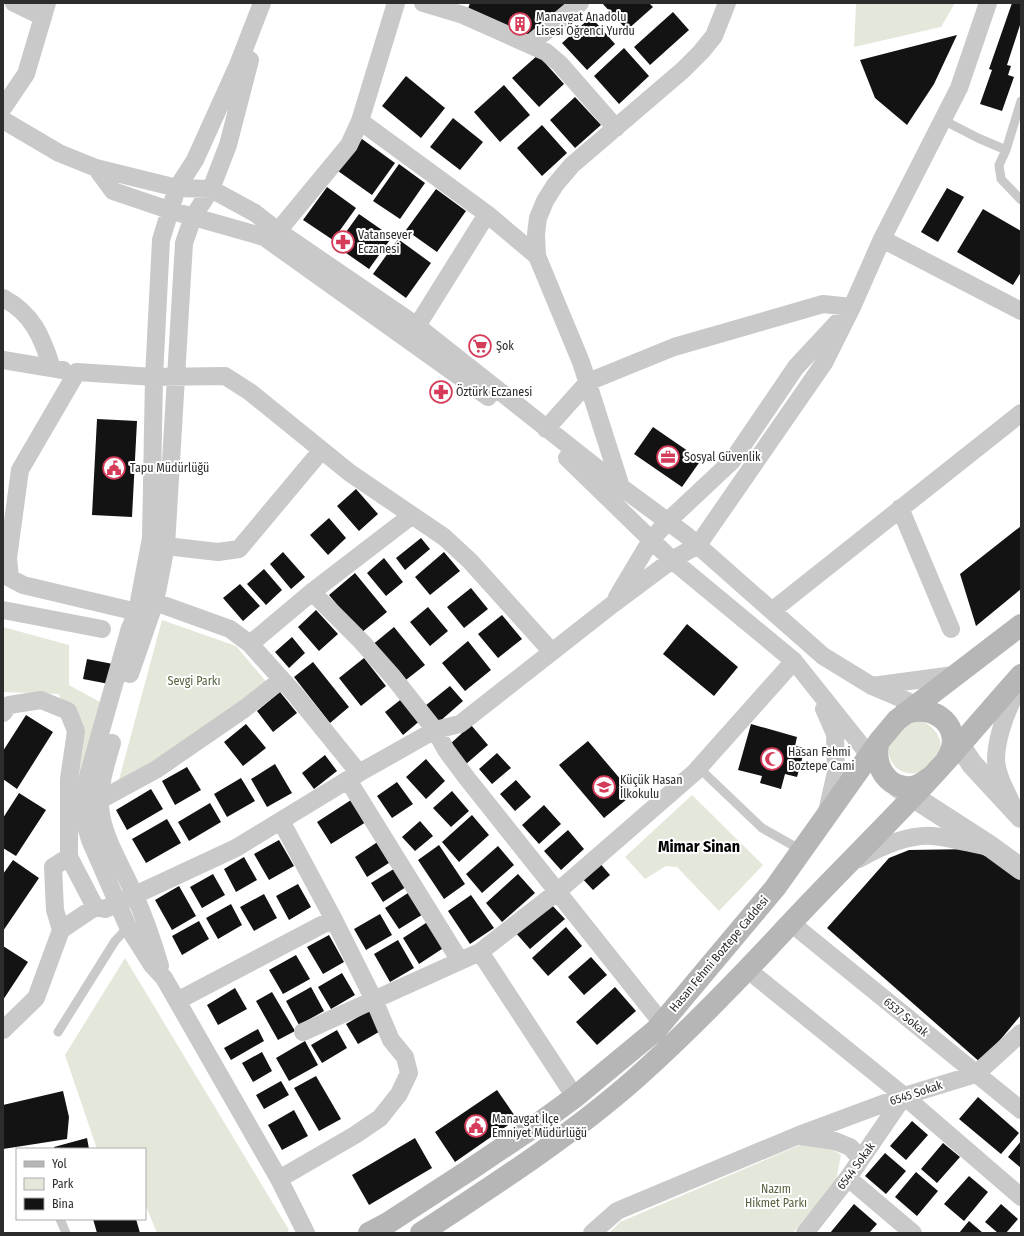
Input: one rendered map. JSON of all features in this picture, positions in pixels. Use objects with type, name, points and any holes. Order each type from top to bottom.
[{"type":"main road","name":"Hasan Fehmi Boztepe Caddesi","points":[[369,1233],[388,1223],[471,1170],[575,1097],[662,1023],[775,888],[826,815],[875,755],[917,710],[954,675],[1021,625]]},
{"type":"main road","name":"Hasan Fehmi Boztepe Caddesi","points":[[421,1233],[544,1150],[635,1079],[748,970],[792,922],[847,867],[939,769],[956,739],[1021,675]]},
{"type":"main road","points":[[917,710],[941,717],[948,724],[956,739]]},
{"type":"main road","points":[[875,755],[884,776],[892,783],[903,786],[914,786],[924,783],[939,769]]},
{"type":"street","points":[[3,108],[26,74],[45,10],[14,3]]},
{"type":"street","points":[[164,978],[152,965],[128,927],[90,840],[84,816],[83,794],[130,628],[137,612],[150,538],[154,377],[161,240],[177,188],[195,160],[238,65],[263,3]]},
{"type":"street","points":[[263,3],[228,145],[211,189],[193,217],[184,242],[166,546],[155,602],[133,661],[101,782],[100,800],[102,817],[108,837],[135,895],[164,978],[279,1179],[306,1233]]},
{"type":"street","points":[[278,231],[339,159],[349,145],[360,121],[396,3]]},
{"type":"street","points":[[423,3],[465,9],[546,52],[560,64],[616,128]]},
{"type":"street","points":[[530,44],[580,3]]},
{"type":"street","points":[[621,487],[588,382],[537,256],[536,234],[538,218],[545,201],[555,185],[572,165],[702,52],[714,36],[727,3]]},
{"type":"street","points":[[3,1030],[36,998],[61,930],[95,907],[105,909],[236,848],[353,776],[435,730],[460,724],[613,604],[672,560],[698,545],[824,363],[852,307],[882,239],[959,88],[988,3]]},
{"type":"street","points":[[3,120],[59,153],[96,168],[177,188],[211,189],[255,212],[278,231],[417,326],[621,487],[668,521],[773,610],[823,656],[872,686],[917,710]]},
{"type":"street","points":[[360,121],[487,214],[537,256]]},
{"type":"street","points":[[96,168],[113,191],[169,210],[264,237],[534,430],[568,459],[672,560],[794,662],[875,755]]},
{"type":"street","points":[[417,326],[487,214]]},
{"type":"street","points":[[882,239],[1021,311]]},
{"type":"street","points":[[3,298],[16,305],[35,324],[52,368]]},
{"type":"street","points":[[546,428],[588,382],[674,347],[823,304],[852,307]]},
{"type":"street","points":[[613,604],[651,540],[668,521],[732,461],[796,367],[852,307]]},
{"type":"street","points":[[3,360],[77,372],[154,377],[225,376],[250,392],[321,451],[411,516],[444,537],[470,561],[552,652]]},
{"type":"street","points":[[77,372],[20,470],[8,558],[10,578],[23,586],[137,612]]},
{"type":"street","points":[[773,610],[1021,413]]},
{"type":"street","points":[[166,546],[218,552],[239,549],[321,451]]},
{"type":"street","points":[[900,508],[951,629]]},
{"type":"street","points":[[250,644],[312,592],[411,516]]},
{"type":"street","points":[[312,592],[362,642],[435,730],[446,750],[466,777],[662,1023]]},
{"type":"street","points":[[155,602],[230,629],[250,644],[281,680],[353,776],[460,961]]},
{"type":"street","points":[[3,610],[102,629]]},
{"type":"street","points":[[303,1032],[480,952],[557,892],[699,768],[794,662]]},
{"type":"street","points":[[872,686],[954,675]]},
{"type":"street","points":[[100,800],[157,769],[244,709],[281,680]]},
{"type":"street","points":[[1018,813],[999,775],[996,758],[1003,721],[1021,680]]},
{"type":"street","points":[[811,681],[835,734],[836,772],[826,815]]},
{"type":"street","points":[[3,713],[9,705],[41,700],[68,711],[76,731],[69,779],[69,857],[95,907]]},
{"type":"street","points":[[956,739],[972,764],[1018,813]]},
{"type":"street","points":[[892,783],[991,847],[1021,869]]},
{"type":"street","points":[[279,1179],[355,1135],[380,1118],[399,1094],[409,1073],[405,1057],[391,1040],[374,1000],[333,918],[281,821]]},
{"type":"street","points":[[847,867],[878,848],[916,837],[932,836],[991,847]]},
{"type":"street","points":[[61,930],[55,910],[52,867],[69,857]]},
{"type":"street","points":[[177,1001],[333,918]]},
{"type":"street","name":"6537 Sokak","points":[[792,922],[1021,1110]]},
{"type":"street","points":[[480,952],[575,1097]]},
{"type":"street","points":[[748,970],[904,1096],[1021,1197]]},
{"type":"street","name":"6545 Sokak","points":[[592,1233],[617,1211],[799,1135],[904,1096],[976,1074],[1021,1033]]},
{"type":"street","name":"6544 Sokak","points":[[805,1233],[848,1178],[904,1096]]},
{"type":"street","points":[[799,1135],[835,1141],[850,1147],[861,1159]]},
{"type":"street","points":[[848,1178],[913,1233]]},
{"type":"lane","points":[[1021,101],[1006,150],[999,166],[1001,179],[1021,200]]},
{"type":"lane","points":[[943,120],[1006,150]]},
{"type":"lane","points":[[699,768],[762,828],[801,850]]},
{"type":"lane","points":[[58,1032],[115,941],[128,927]]},
{"type":"lane","points":[[60,1220],[66,1233]]},
{"type":"green space","points":[[856,3],[955,3],[941,27],[854,47]]},
{"type":"green space","name":"Sevgi Parkı","points":[[162,620],[236,646],[269,685],[117,787]]},
{"type":"green space","points":[[3,627],[69,645],[69,685],[100,702],[79,778],[59,694],[3,692]]},
{"type":"green space","points":[[921,721],[926,723],[935,731],[941,747],[936,759],[930,765],[919,773],[907,773],[894,765],[888,748],[905,723]]},
{"type":"green space","points":[[692,795],[763,865],[719,911],[677,867],[666,866],[645,879],[625,857]]},
{"type":"green space","points":[[125,958],[289,1230],[287,1233],[157,1233],[146,1206],[146,1148],[97,1148],[65,1055]]},
{"type":"green space","name":"Nazım Hikmet Parkı","points":[[800,1145],[828,1146],[841,1155],[836,1181],[793,1233],[609,1233],[620,1222]]},
{"type":"building","name":"Manavgat Anadolu Lisesi Öğrenci Yurdu","points":[[470,3],[566,3],[529,36],[467,12]]},
{"type":"building","points":[[602,3],[649,3],[653,7],[627,30]]},
{"type":"building","points":[[1012,3],[1021,3],[1021,22],[1007,65],[1011,66],[1008,75],[1014,77],[1002,111],[980,104],[992,70],[989,69]]},
{"type":"building","points":[[673,12],[689,30],[650,65],[634,47]]},
{"type":"building","points":[[591,17],[615,44],[587,70],[562,43]]},
{"type":"building","points":[[957,35],[934,84],[907,125],[875,98],[860,60]]},
{"type":"building","points":[[624,48],[649,76],[619,104],[594,76]]},
{"type":"building","points":[[538,55],[564,84],[539,107],[512,78]]},
{"type":"building","points":[[406,76],[445,108],[421,138],[382,106]]},
{"type":"building","points":[[504,85],[530,115],[500,142],[474,112]]},
{"type":"building","points":[[575,97],[601,125],[575,148],[550,120]]},
{"type":"building","points":[[453,118],[483,142],[460,170],[430,147]]},
{"type":"building","points":[[542,125],[567,153],[542,176],[517,148]]},
{"type":"building","points":[[362,139],[395,163],[372,195],[338,171]]},
{"type":"building","points":[[399,164],[425,183],[400,219],[373,201]]},
{"type":"building","points":[[327,187],[356,208],[333,240],[303,220]]},
{"type":"building","points":[[947,188],[964,197],[938,242],[921,232]]},
{"type":"building","points":[[436,189],[466,211],[437,252],[406,230]]},
{"type":"building","points":[[983,209],[1021,231],[1021,272],[1013,285],[957,252]]},
{"type":"building","points":[[359,214],[392,237],[369,269],[336,246]]},
{"type":"building","points":[[398,239],[431,263],[406,298],[373,274]]},
{"type":"building","name":"Tapu Müdürlüğü","points":[[97,419],[137,421],[132,517],[92,515]]},
{"type":"building","name":"Sosyal Güvenlik","points":[[653,427],[701,460],[682,487],[634,454]]},
{"type":"building","points":[[356,489],[378,514],[359,531],[337,506]]},
{"type":"building","points":[[329,518],[346,538],[328,555],[310,535]]},
{"type":"building","points":[[1021,526],[1021,589],[976,626],[960,574]]},
{"type":"building","points":[[421,538],[430,549],[405,570],[396,558]]},
{"type":"building","points":[[283,552],[305,577],[291,589],[270,564]]},
{"type":"building","points":[[444,552],[460,571],[430,595],[415,577]]},
{"type":"building","points":[[384,558],[403,582],[386,596],[367,573]]},
{"type":"building","points":[[264,569],[282,590],[266,605],[247,584]]},
{"type":"building","points":[[355,573],[387,612],[361,633],[329,595]]},
{"type":"building","points":[[240,584],[260,606],[243,621],[223,598]]},
{"type":"building","points":[[471,588],[488,609],[464,628],[447,607]]},
{"type":"building","points":[[428,607],[448,631],[430,646],[410,622]]},
{"type":"building","points":[[316,610],[338,634],[319,651],[298,627]]},
{"type":"building","points":[[502,615],[522,639],[498,658],[478,634]]},
{"type":"building","points":[[687,624],[738,667],[714,696],[663,654]]},
{"type":"building","points":[[394,627],[425,665],[402,683],[371,646]]},
{"type":"building","points":[[292,637],[305,653],[289,668],[275,652]]},
{"type":"building","points":[[468,641],[491,670],[465,691],[442,663]]},
{"type":"building","points":[[364,658],[386,686],[361,706],[339,678]]},
{"type":"building","points":[[87,659],[113,664],[109,684],[83,679]]},
{"type":"building","points":[[313,662],[349,707],[330,723],[294,677]]},
{"type":"building","points":[[450,686],[463,701],[439,722],[425,706]]},
{"type":"building","points":[[280,692],[297,713],[273,732],[257,711]]},
{"type":"building","points":[[404,697],[422,719],[403,735],[385,712]]},
{"type":"building","points":[[26,715],[53,732],[17,789],[3,779],[3,751]]},
{"type":"building","points":[[246,724],[266,748],[243,766],[224,742]]},
{"type":"building","name":"Hasan Fehmi Boztepe Cami","points":[[751,724],[797,737],[795,746],[805,748],[797,777],[785,774],[781,789],[760,783],[762,776],[738,770]]},
{"type":"building","points":[[471,725],[488,745],[466,764],[449,745]]},
{"type":"building","points":[[588,741],[633,794],[604,818],[559,765]]},
{"type":"building","points":[[497,753],[511,768],[492,784],[479,769]]},
{"type":"building","points":[[325,755],[337,771],[314,789],[302,773]]},
{"type":"building","points":[[426,759],[445,781],[426,799],[406,777]]},
{"type":"building","points":[[275,764],[292,793],[267,807],[251,779]]},
{"type":"building","points":[[187,767],[201,790],[175,805],[162,781]]},
{"type":"building","points":[[241,778],[255,801],[227,817],[214,794]]},
{"type":"building","points":[[516,780],[531,797],[515,811],[500,794]]},
{"type":"building","points":[[397,782],[413,804],[392,818],[377,796]]},
{"type":"building","points":[[151,789],[163,809],[127,830],[116,810]]},
{"type":"building","points":[[452,791],[469,811],[451,827],[433,808]]},
{"type":"building","points":[[19,793],[46,810],[16,856],[3,848],[3,818]]},
{"type":"building","points":[[351,800],[366,822],[331,844],[317,822]]},
{"type":"building","points":[[210,803],[221,822],[189,841],[178,822]]},
{"type":"building","points":[[544,805],[561,824],[539,844],[522,825]]},
{"type":"building","points":[[472,815],[489,835],[459,862],[442,842]]},
{"type":"building","points":[[167,819],[181,843],[146,863],[132,839]]},
{"type":"building","points":[[420,821],[433,836],[415,851],[402,837]]},
{"type":"building","points":[[568,830],[584,849],[561,870],[544,851]]},
{"type":"building","points":[[279,840],[294,866],[269,880],[254,854]]},
{"type":"building","points":[[379,841],[392,861],[367,877],[355,857]]},
{"type":"building","points":[[439,845],[465,884],[444,899],[418,860]]},
{"type":"building","points":[[498,846],[514,865],[482,893],[466,874]]},
{"type":"building","points":[[975,849],[1021,878],[1021,1015],[981,1063],[827,928],[889,858],[909,850]]},
{"type":"building","points":[[244,857],[257,880],[236,892],[224,869]]},
{"type":"building","points":[[13,860],[39,878],[3,931],[3,874]]},
{"type":"building","points":[[598,861],[610,875],[593,890],[580,876]]},
{"type":"building","points":[[397,867],[409,885],[383,902],[371,883]]},
{"type":"building","points":[[213,874],[225,895],[202,908],[190,887]]},
{"type":"building","points":[[518,874],[535,893],[502,922],[486,903]]},
{"type":"building","points":[[298,884],[311,907],[289,920],[276,896]]},
{"type":"building","points":[[179,886],[196,916],[172,930],[155,900]]},
{"type":"building","points":[[411,891],[425,913],[399,929],[385,908]]},
{"type":"building","points":[[264,894],[277,918],[254,931],[240,907]]},
{"type":"building","points":[[471,895],[494,928],[470,944],[448,911]]},
{"type":"building","points":[[549,902],[565,919],[530,949],[515,932]]},
{"type":"building","points":[[231,904],[242,925],[218,939],[206,918]]},
{"type":"building","points":[[380,914],[392,935],[366,950],[354,929]]},
{"type":"building","points":[[199,921],[209,939],[182,955],[172,936]]},
{"type":"building","points":[[429,921],[445,947],[419,964],[403,938]]},
{"type":"building","points":[[566,927],[582,946],[548,976],[532,958]]},
{"type":"building","points":[[329,935],[344,962],[323,974],[307,947]]},
{"type":"building","points":[[398,940],[414,968],[390,982],[374,954]]},
{"type":"building","points":[[3,946],[28,962],[3,1000]]},
{"type":"building","points":[[296,955],[310,979],[283,994],[269,970]]},
{"type":"building","points":[[591,957],[607,975],[584,995],[568,977]]},
{"type":"building","points":[[342,973],[355,995],[331,1009],[318,987]]},
{"type":"building","points":[[311,987],[324,1011],[299,1025],[286,1001]]},
{"type":"building","points":[[615,987],[636,1011],[597,1045],[576,1022]]},
{"type":"building","points":[[235,988],[247,1009],[218,1025],[207,1005]]},
{"type":"building","points":[[272,992],[295,1031],[278,1040],[256,1001]]},
{"type":"building","points":[[372,1009],[384,1029],[358,1044],[346,1024]]},
{"type":"building","points":[[258,1029],[264,1041],[231,1060],[224,1048]]},
{"type":"building","points":[[337,1030],[347,1048],[322,1063],[311,1045]]},
{"type":"building","points":[[305,1041],[318,1065],[289,1081],[276,1058]]},
{"type":"building","points":[[262,1052],[272,1071],[253,1082],[242,1063]]},
{"type":"building","points":[[316,1076],[341,1119],[319,1131],[294,1088]]},
{"type":"building","points":[[281,1081],[289,1095],[264,1109],[256,1095]]},
{"type":"building","name":"Manavgat İlçe Emniyet Müdürlüğü","points":[[497,1090],[517,1119],[455,1162],[435,1132]]},
{"type":"building","points":[[63,1091],[69,1117],[67,1139],[3,1149],[3,1105]]},
{"type":"building","points":[[978,1097],[1019,1133],[1001,1154],[959,1119]]},
{"type":"building","points":[[294,1110],[308,1136],[282,1150],[268,1125]]},
{"type":"building","points":[[912,1121],[928,1135],[906,1160],[890,1146]]},
{"type":"building","points":[[87,1138],[89,1148],[54,1148]]},
{"type":"building","points":[[415,1138],[432,1168],[369,1205],[352,1175]]},
{"type":"building","points":[[1021,1141],[1021,1168],[1008,1157]]},
{"type":"building","points":[[943,1143],[960,1157],[937,1183],[921,1169]]},
{"type":"building","points":[[885,1153],[906,1171],[886,1194],[865,1176]]},
{"type":"building","points":[[916,1172],[938,1191],[917,1216],[895,1197]]},
{"type":"building","points":[[969,1176],[988,1192],[964,1221],[944,1204]]},
{"type":"building","points":[[854,1204],[877,1224],[869,1233],[830,1233]]},
{"type":"building","points":[[1001,1204],[1018,1219],[1006,1233],[998,1233],[985,1222]]},
{"type":"building","points":[[93,1220],[136,1220],[140,1233],[97,1233]]},
{"type":"building","points":[[969,1221],[983,1233],[959,1233]]},
{"type":"place","name":"Manavgat Anadolu Lisesi Öğrenci Yurdu","points":[[520,24]]},
{"type":"place","name":"Vatansever Eczanesi","points":[[343,242]]},
{"type":"place","name":"Şok","points":[[480,346]]},
{"type":"place","name":"Öztürk Eczanesi","points":[[441,392]]},
{"type":"place","name":"Sosyal Güvenlik","points":[[668,457]]},
{"type":"place","name":"Tapu Müdürlüğü","points":[[114,468]]},
{"type":"place","name":"Hasan Fehmi Boztepe Cami","points":[[772,759]]},
{"type":"place","name":"Küçük Hasan İlkokulu","points":[[604,787]]},
{"type":"place","name":"Manavgat İlçe Emniyet Müdürlüğü","points":[[476,1126]]},
{"type":"district","name":"Mimar Sinan","points":[[699,846]]}]
